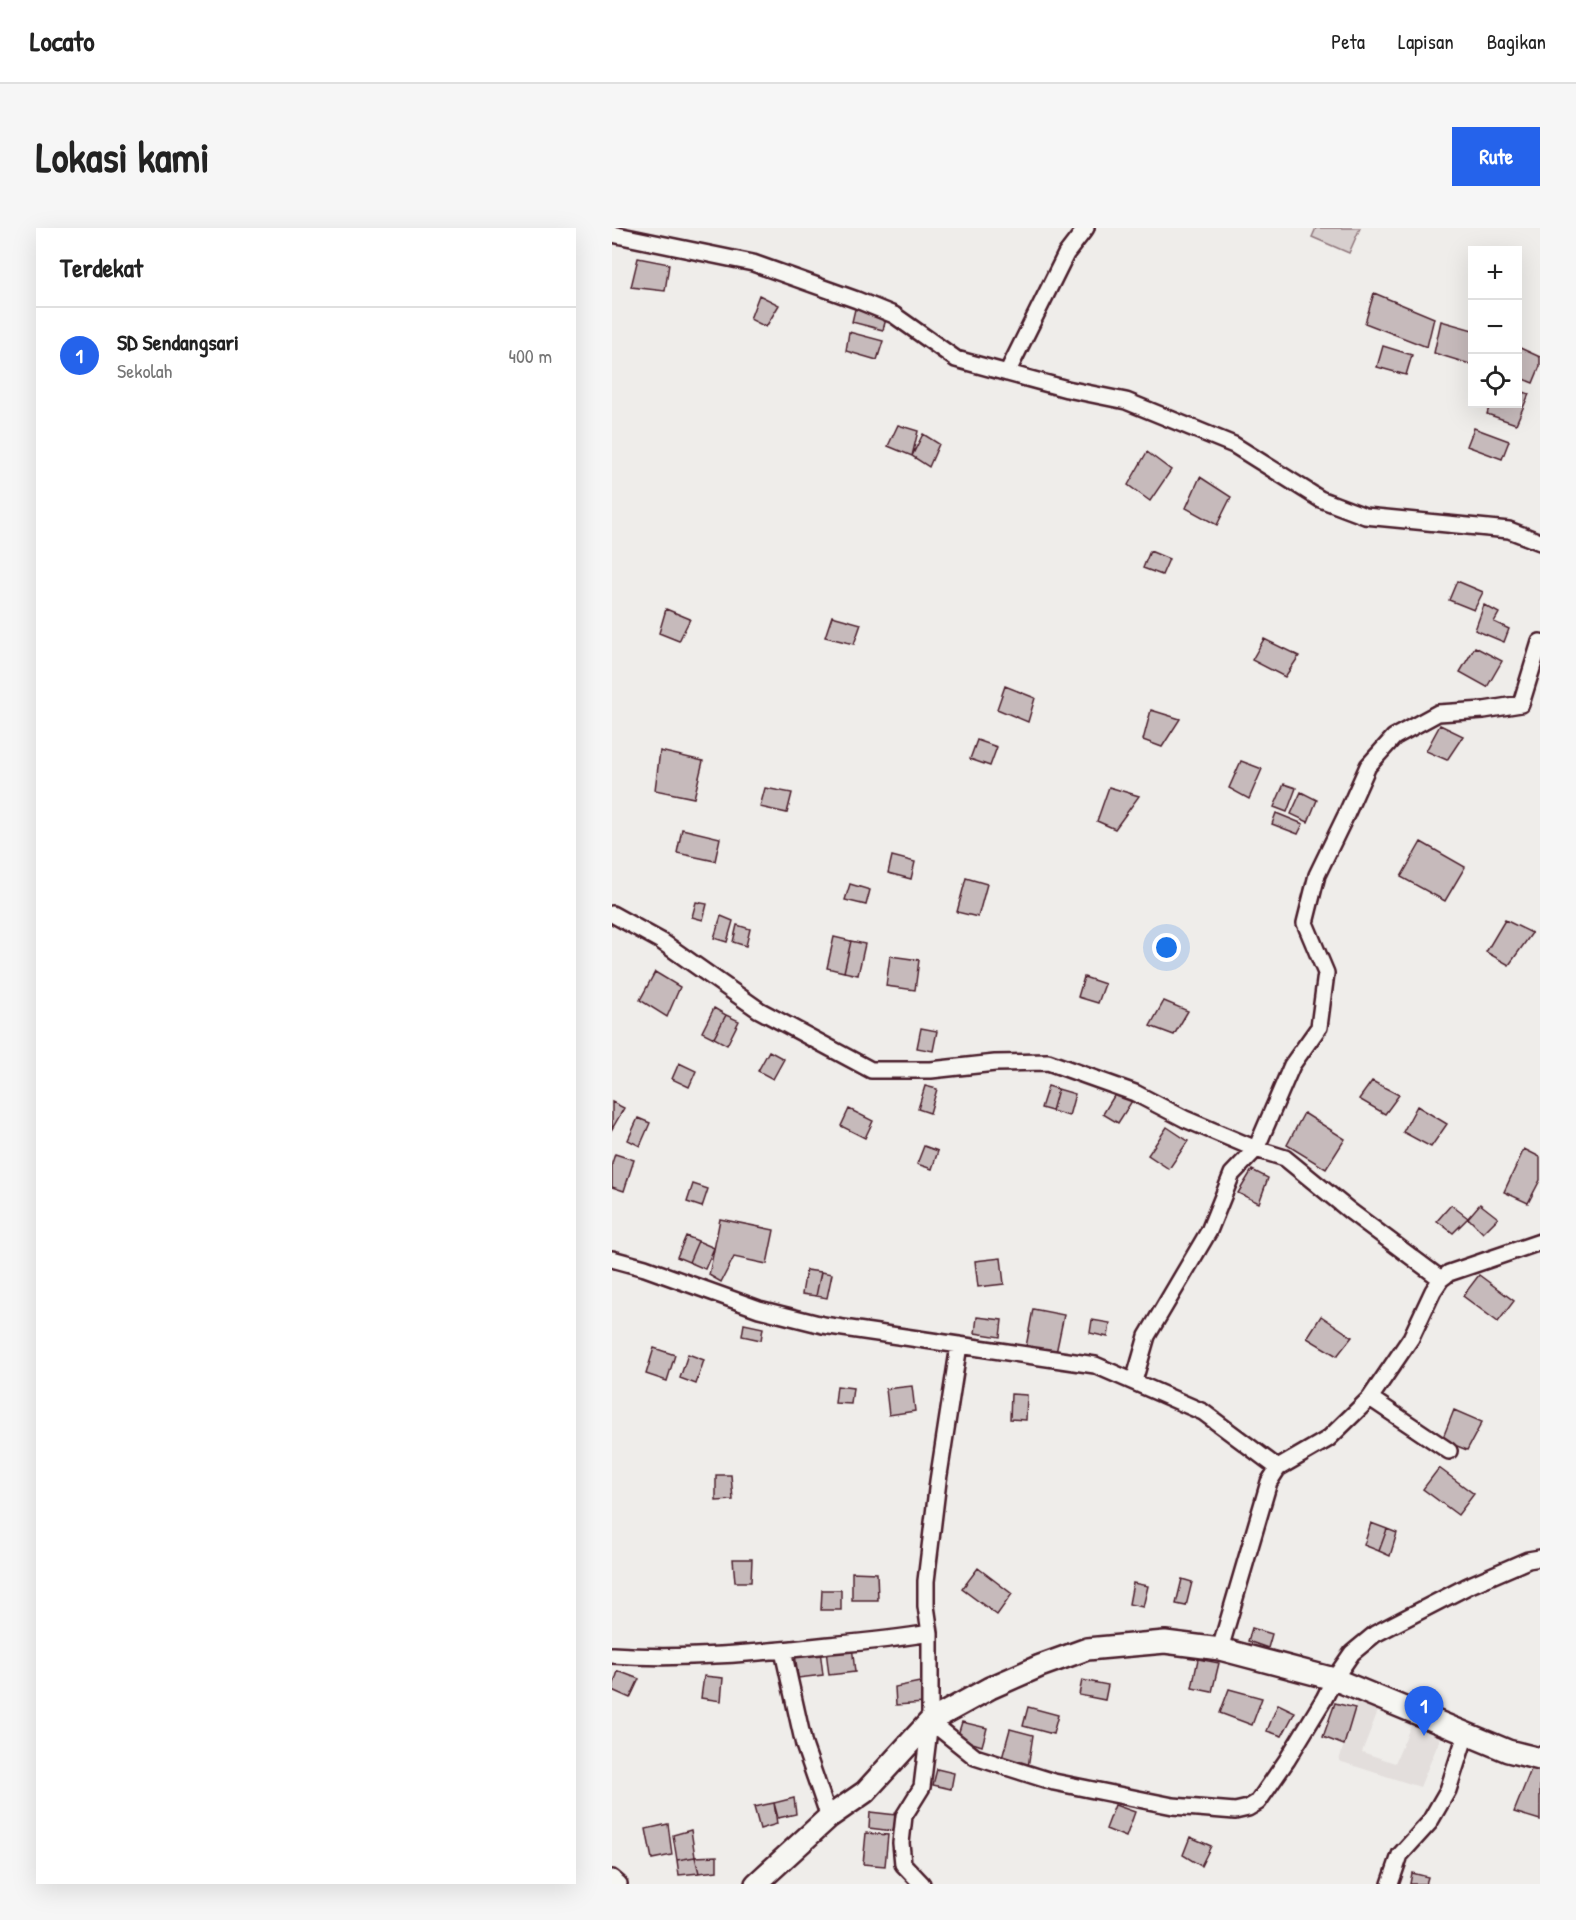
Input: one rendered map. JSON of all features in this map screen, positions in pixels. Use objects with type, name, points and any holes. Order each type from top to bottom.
[{"type":"street","points":[[1007,373],[1066,254],[1086,228]]},
{"type":"street","points":[[612,234],[753,263],[857,300],[894,315],[957,359],[1067,389],[1126,401],[1234,445],[1320,499],[1365,516],[1509,530],[1540,542]]},
{"type":"street","points":[[1134,1381],[1147,1336],[1209,1231],[1232,1174],[1256,1149],[1292,1065],[1319,1027],[1326,974],[1305,923],[1317,875],[1368,766],[1394,737],[1438,713],[1484,710],[1521,704],[1540,642]]},
{"type":"street","points":[[612,914],[661,941],[759,1010],[871,1070],[931,1070],[995,1063],[1048,1062],[1135,1093],[1185,1119],[1256,1149],[1285,1158],[1350,1211],[1441,1279]]},
{"type":"street","points":[[1220,1649],[1269,1482],[1278,1468],[1328,1439],[1370,1398],[1411,1338],[1441,1279],[1449,1273],[1540,1242]]},
{"type":"street","points":[[612,1259],[645,1268],[759,1309],[823,1325],[1095,1365],[1203,1412],[1278,1468]]},
{"type":"street","points":[[921,1883],[903,1864],[901,1843],[904,1816],[922,1787],[930,1721],[930,1633],[926,1606],[929,1542],[959,1345]]},
{"type":"street","points":[[1370,1398],[1449,1450]]},
{"type":"street","points":[[930,1721],[975,1757],[1054,1782],[1173,1806],[1235,1811],[1248,1808],[1258,1802],[1287,1760],[1334,1679],[1352,1653],[1375,1634],[1468,1587],[1528,1560],[1540,1558]]},
{"type":"street","points":[[612,1654],[733,1655],[884,1641],[930,1633]]},
{"type":"street","points":[[756,1884],[829,1817],[865,1792],[930,1721],[990,1688],[1087,1649],[1165,1642],[1220,1649],[1334,1679],[1508,1751],[1540,1760]]},
{"type":"street","points":[[783,1651],[804,1745],[829,1817]]},
{"type":"street","points":[[1390,1884],[1400,1855],[1428,1823],[1448,1790],[1466,1734]]},
{"type":"street","points":[[612,1878],[619,1884]]},
{"type":"street","points":[[903,1884],[921,1883]]},
{"type":"shaded area","points":[[1316,228],[1360,228],[1349,253],[1312,237]]},
{"type":"shaded area","points":[[1358,1696],[1381,1703],[1362,1752],[1395,1763],[1414,1718],[1445,1727],[1420,1787],[1339,1761]]},
{"type":"building","points":[[638,258],[669,264],[665,291],[631,287]]},
{"type":"building","points":[[1374,293],[1434,318],[1427,347],[1365,323]]},
{"type":"building","points":[[759,295],[779,305],[766,327],[750,319]]},
{"type":"building","points":[[855,309],[887,315],[883,330],[852,322]]},
{"type":"building","points":[[1441,321],[1468,329],[1468,363],[1434,353]]},
{"type":"building","points":[[849,332],[883,341],[877,360],[846,351]]},
{"type":"building","points":[[1383,346],[1412,355],[1406,375],[1377,367]]},
{"type":"building","points":[[1522,349],[1540,357],[1540,366],[1533,383],[1522,379]]},
{"type":"building","points":[[1522,391],[1529,394],[1516,424],[1487,414],[1489,408],[1522,408]]},
{"type":"building","points":[[898,425],[918,431],[912,456],[888,446]]},
{"type":"building","points":[[1474,428],[1509,441],[1502,459],[1467,446]]},
{"type":"building","points":[[923,434],[939,444],[929,467],[912,456]]},
{"type":"building","points":[[1147,452],[1171,470],[1150,501],[1128,485]]},
{"type":"building","points":[[1200,477],[1231,497],[1217,525],[1186,508]]},
{"type":"building","points":[[1150,551],[1169,559],[1162,575],[1143,568]]},
{"type":"building","points":[[1457,581],[1483,592],[1474,610],[1449,600]]},
{"type":"building","points":[[1484,605],[1499,613],[1494,622],[1509,629],[1504,642],[1475,630]]},
{"type":"building","points":[[666,609],[690,619],[679,641],[659,633]]},
{"type":"building","points":[[832,616],[861,624],[854,644],[825,637]]},
{"type":"building","points":[[1264,639],[1299,656],[1285,677],[1252,660]]},
{"type":"building","points":[[1475,647],[1502,661],[1487,687],[1460,672]]},
{"type":"building","points":[[1005,686],[1035,698],[1028,722],[997,709]]},
{"type":"building","points":[[1151,710],[1180,719],[1162,747],[1143,740]]},
{"type":"building","points":[[1440,725],[1463,736],[1447,760],[1426,751]]},
{"type":"building","points":[[977,740],[997,747],[990,766],[970,759]]},
{"type":"building","points":[[660,751],[703,761],[694,798],[655,790]]},
{"type":"building","points":[[1241,761],[1262,769],[1249,799],[1229,788]]},
{"type":"building","points":[[1284,784],[1296,788],[1287,812],[1274,807]]},
{"type":"building","points":[[1109,787],[1139,796],[1115,829],[1097,821]]},
{"type":"building","points":[[765,788],[792,793],[787,813],[760,807]]},
{"type":"building","points":[[1301,792],[1317,800],[1308,822],[1291,814]]},
{"type":"building","points":[[1276,813],[1303,824],[1298,834],[1272,824]]},
{"type":"building","points":[[682,829],[720,838],[715,861],[677,853]]},
{"type":"building","points":[[1421,842],[1465,867],[1445,901],[1401,877]]},
{"type":"building","points":[[892,856],[915,862],[911,879],[888,873]]},
{"type":"building","points":[[966,878],[987,884],[978,917],[957,912]]},
{"type":"building","points":[[850,884],[870,890],[866,905],[845,900]]},
{"type":"building","points":[[696,902],[707,904],[703,920],[692,917]]},
{"type":"building","points":[[721,916],[733,921],[727,942],[714,938]]},
{"type":"building","points":[[1505,920],[1532,933],[1509,965],[1486,952]]},
{"type":"building","points":[[737,925],[750,929],[746,946],[733,942]]},
{"type":"building","points":[[834,937],[851,941],[844,972],[827,968]]},
{"type":"building","points":[[851,941],[865,944],[858,975],[844,972]]},
{"type":"building","points":[[890,956],[919,960],[915,990],[886,986]]},
{"type":"building","points":[[655,972],[680,987],[667,1017],[640,1000]]},
{"type":"building","points":[[1084,977],[1105,984],[1098,1003],[1078,997]]},
{"type":"building","points":[[1164,1001],[1188,1011],[1174,1035],[1150,1026]]},
{"type":"building","points":[[714,1008],[726,1015],[714,1038],[702,1032]]},
{"type":"building","points":[[726,1015],[739,1021],[727,1045],[714,1038]]},
{"type":"building","points":[[921,1028],[937,1031],[933,1051],[917,1048]]},
{"type":"building","points":[[769,1051],[784,1059],[773,1079],[758,1071]]},
{"type":"building","points":[[679,1063],[696,1071],[689,1087],[672,1079]]},
{"type":"building","points":[[1372,1081],[1399,1095],[1385,1114],[1359,1099]]},
{"type":"building","points":[[925,1086],[937,1089],[930,1113],[918,1109]]},
{"type":"building","points":[[1048,1086],[1058,1089],[1052,1111],[1041,1108]]},
{"type":"building","points":[[1058,1089],[1075,1094],[1069,1116],[1052,1111]]},
{"type":"building","points":[[1117,1091],[1132,1101],[1118,1123],[1103,1114]]},
{"type":"building","points":[[612,1102],[624,1108],[612,1129]]},
{"type":"building","points":[[1417,1106],[1447,1124],[1431,1147],[1403,1132]]},
{"type":"building","points":[[849,1109],[873,1121],[865,1138],[841,1126]]},
{"type":"building","points":[[1304,1113],[1345,1139],[1326,1169],[1287,1145]]},
{"type":"building","points":[[638,1118],[650,1123],[640,1146],[628,1140]]},
{"type":"building","points":[[1167,1127],[1188,1141],[1169,1169],[1148,1155]]},
{"type":"building","points":[[924,1146],[938,1151],[932,1169],[917,1164]]},
{"type":"building","points":[[1524,1149],[1540,1157],[1540,1180],[1528,1203],[1504,1192]]},
{"type":"building","points":[[615,1154],[634,1160],[624,1191],[612,1187],[612,1163]]},
{"type":"building","points":[[1252,1170],[1268,1178],[1259,1203],[1238,1193]]},
{"type":"building","points":[[693,1184],[708,1189],[702,1207],[687,1202]]},
{"type":"building","points":[[1480,1204],[1498,1218],[1483,1233],[1468,1218]]},
{"type":"building","points":[[1451,1205],[1468,1218],[1453,1233],[1437,1221]]},
{"type":"building","points":[[720,1219],[774,1230],[767,1264],[734,1257],[721,1282],[709,1275]]},
{"type":"building","points":[[686,1236],[698,1241],[689,1262],[677,1257]]},
{"type":"building","points":[[698,1241],[714,1248],[705,1269],[689,1262]]},
{"type":"building","points":[[1001,1258],[1004,1284],[978,1287],[975,1261]]},
{"type":"building","points":[[806,1270],[821,1272],[816,1296],[802,1294]]},
{"type":"building","points":[[821,1272],[832,1274],[827,1298],[816,1296]]},
{"type":"building","points":[[1479,1275],[1514,1301],[1498,1322],[1463,1296]]},
{"type":"building","points":[[1033,1309],[1064,1315],[1056,1353],[1026,1347]]},
{"type":"building","points":[[1321,1316],[1352,1337],[1337,1356],[1307,1338]]},
{"type":"building","points":[[977,1317],[1002,1320],[1000,1337],[975,1333]]},
{"type":"building","points":[[1092,1320],[1110,1323],[1108,1337],[1090,1333]]},
{"type":"building","points":[[744,1324],[763,1328],[761,1340],[742,1336]]},
{"type":"building","points":[[654,1348],[675,1355],[667,1381],[646,1374]]},
{"type":"building","points":[[688,1354],[704,1360],[696,1384],[680,1378]]},
{"type":"building","points":[[837,1386],[853,1388],[851,1404],[835,1403]]},
{"type":"building","points":[[912,1386],[915,1411],[889,1415],[886,1389]]},
{"type":"building","points":[[1011,1394],[1027,1395],[1026,1420],[1010,1419]]},
{"type":"building","points":[[1454,1410],[1482,1422],[1467,1450],[1442,1440]]},
{"type":"building","points":[[1439,1468],[1474,1494],[1458,1515],[1423,1489]]},
{"type":"building","points":[[716,1475],[731,1475],[733,1500],[716,1501]]},
{"type":"building","points":[[1371,1523],[1387,1529],[1379,1551],[1364,1545]]},
{"type":"building","points":[[1387,1529],[1397,1533],[1390,1556],[1379,1551]]},
{"type":"building","points":[[733,1559],[752,1559],[751,1582],[735,1582]]},
{"type":"building","points":[[978,1568],[1012,1594],[997,1615],[962,1589]]},
{"type":"building","points":[[852,1572],[877,1573],[878,1600],[852,1600]]},
{"type":"building","points":[[1182,1579],[1192,1582],[1186,1606],[1176,1604]]},
{"type":"building","points":[[1133,1583],[1148,1586],[1143,1607],[1129,1604]]},
{"type":"building","points":[[822,1590],[841,1590],[841,1610],[821,1610]]},
{"type":"building","points":[[1252,1628],[1272,1634],[1268,1648],[1248,1641]]},
{"type":"building","points":[[852,1646],[855,1672],[829,1675],[826,1650]]},
{"type":"building","points":[[820,1650],[823,1675],[798,1678],[795,1653]]},
{"type":"building","points":[[1198,1659],[1219,1663],[1212,1692],[1192,1688]]},
{"type":"building","points":[[618,1671],[639,1679],[630,1698],[612,1690]]},
{"type":"building","points":[[704,1676],[723,1678],[721,1701],[701,1698]]},
{"type":"building","points":[[1082,1680],[1108,1685],[1105,1700],[1079,1695]]},
{"type":"building","points":[[925,1681],[925,1703],[896,1705],[895,1687]]},
{"type":"building","points":[[1229,1689],[1262,1698],[1252,1725],[1220,1713]]},
{"type":"building","points":[[1335,1703],[1355,1708],[1344,1745],[1323,1737]]},
{"type":"building","points":[[1278,1704],[1295,1712],[1282,1736],[1267,1731]]},
{"type":"building","points":[[1028,1707],[1058,1715],[1053,1734],[1023,1726]]},
{"type":"building","points":[[962,1722],[987,1728],[982,1746],[957,1738]]},
{"type":"building","points":[[1010,1729],[1033,1735],[1028,1767],[1001,1762]]},
{"type":"building","points":[[1532,1767],[1540,1770],[1540,1820],[1514,1812]]},
{"type":"building","points":[[937,1769],[954,1773],[951,1789],[933,1785]]},
{"type":"building","points":[[794,1798],[796,1814],[778,1818],[774,1803]]},
{"type":"building","points":[[774,1803],[777,1824],[760,1829],[754,1807]]},
{"type":"building","points":[[1115,1805],[1135,1812],[1126,1837],[1106,1829]]},
{"type":"building","points":[[870,1812],[896,1815],[893,1831],[869,1828]]},
{"type":"building","points":[[668,1824],[672,1855],[652,1859],[646,1829]]},
{"type":"building","points":[[691,1830],[695,1857],[677,1860],[673,1835]]},
{"type":"building","points":[[866,1833],[888,1835],[885,1866],[863,1864]]},
{"type":"building","points":[[1190,1837],[1211,1846],[1201,1866],[1183,1855]]},
{"type":"building","points":[[717,1856],[717,1871],[699,1873],[695,1857]]},
{"type":"building","points":[[695,1857],[699,1873],[679,1875],[677,1860]]},
{"type":"building","points":[[1412,1873],[1428,1877],[1426,1884],[1410,1884]]},
{"type":"place","name":"SD Sendangsari","points":[[1424,1736]]}]
